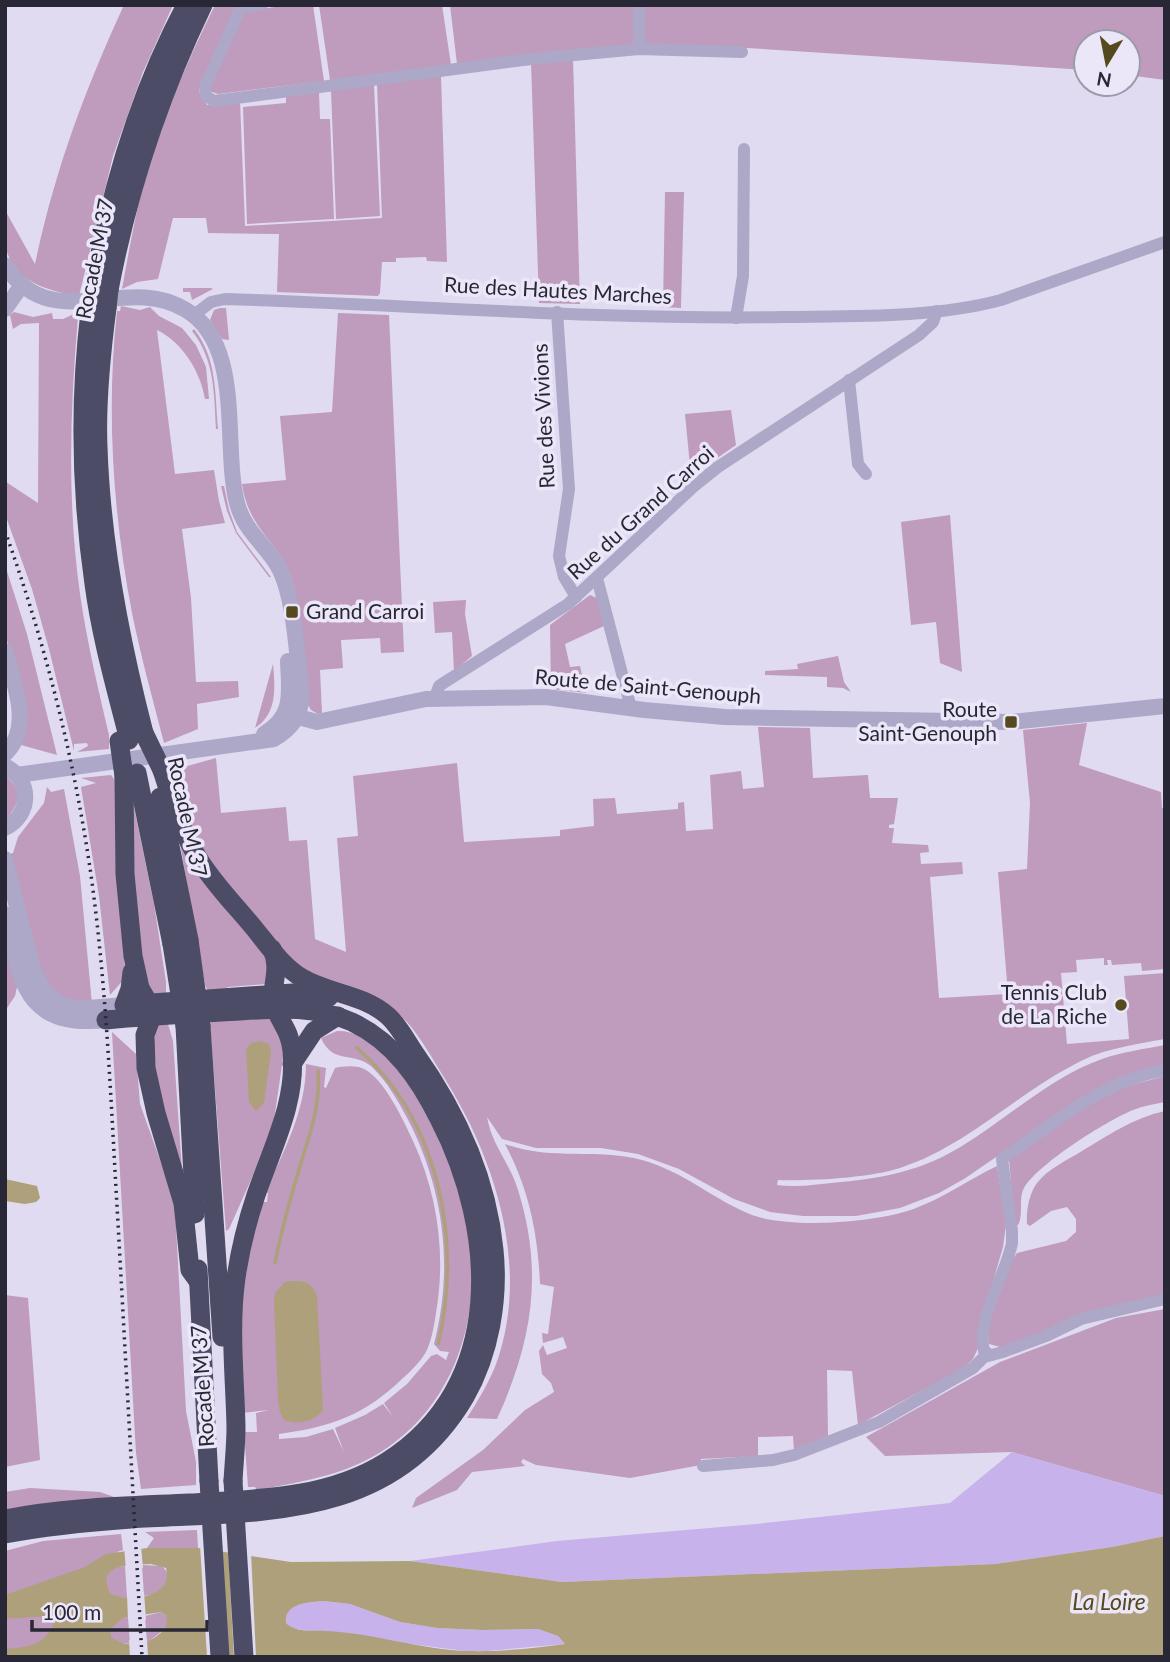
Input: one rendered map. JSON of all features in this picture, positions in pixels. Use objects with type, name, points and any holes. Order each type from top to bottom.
[{"type":"highway","name":"Rocade M 37","points":[[186,5],[140,109],[114,190],[99,301],[83,388],[82,452],[94,585],[101,623],[131,738],[144,773],[181,942],[193,1026],[233,1481],[244,1657]]},
{"type":"highway","name":"Rocade M 37","points":[[131,738],[102,513],[98,416],[99,301],[160,100],[203,5]]},
{"type":"highway","points":[[5,1534],[44,1526],[243,1514],[314,1504],[359,1490],[413,1459],[445,1426],[469,1389],[485,1348],[494,1303],[495,1259],[489,1214],[469,1150],[450,1109],[410,1045],[387,1015],[351,995],[303,978],[288,967],[198,859],[144,773],[131,738]]},
{"type":"highway","points":[[144,773],[125,864],[133,956],[140,988],[150,1009],[145,1054],[150,1088],[187,1220],[190,1269],[198,1281]]},
{"type":"highway","points":[[233,1481],[236,1431],[233,1345],[236,1279],[249,1218],[278,1141],[288,1104],[292,1065],[290,1040],[274,1002],[277,967],[272,949]]},
{"type":"highway","points":[[133,956],[131,982],[124,1005],[150,1009]]},
{"type":"highway","points":[[106,1020],[150,1009],[274,1002],[305,993],[346,1002],[380,1019],[410,1045]]},
{"type":"highway","points":[[5,1519],[41,1512],[96,1507],[274,1497],[331,1486],[360,1475],[397,1454],[429,1424],[451,1394],[469,1354],[479,1310],[482,1265],[471,1198],[448,1136],[416,1078],[402,1060],[377,1037],[338,1016],[274,1002]]},
{"type":"highway","points":[[292,1065],[313,1033],[338,1016]]},
{"type":"highway","points":[[106,1020],[135,1036],[145,1054]]},
{"type":"highway","name":"Rocade M 37","points":[[193,1026],[198,1281],[220,1657]]},
{"type":"street","points":[[262,5],[241,7],[205,88],[206,96],[214,101],[531,59],[639,49],[742,52]]},
{"type":"street","points":[[639,5],[639,49]]},
{"type":"street","points":[[736,318],[743,276],[744,149]]},
{"type":"street","points":[[931,311],[1001,300],[1165,242]]},
{"type":"street","points":[[5,265],[22,285],[40,296],[60,302],[131,295],[166,300],[194,315],[216,342],[223,364],[239,509],[252,535],[278,567],[292,612],[302,696],[289,727],[274,739],[56,770],[12,771]]},
{"type":"street","points":[[5,309],[22,285]]},
{"type":"street","name":"Rue des Hautes Marches","points":[[194,315],[211,302],[225,299],[736,318],[931,311]]},
{"type":"street","name":"Rue du Grand Carroi","points":[[443,698],[452,679],[576,597],[693,487],[746,448],[926,329],[931,311]]},
{"type":"street","name":"Rue des Vivions","points":[[557,312],[569,478],[559,555],[564,577],[576,597]]},
{"type":"street","points":[[849,380],[858,464],[866,474]]},
{"type":"street","points":[[597,578],[631,708]]},
{"type":"street","points":[[5,652],[21,715],[19,730],[8,751],[12,771],[24,786],[25,803]]},
{"type":"street","name":"Route de Saint-Genouph","points":[[293,713],[317,722],[443,698],[546,698],[725,717],[1011,722],[1165,706]]},
{"type":"street","points":[[7,830],[20,816],[33,790],[56,770]]},
{"type":"street","points":[[5,859],[33,970],[40,985],[56,1002],[77,1009],[124,1005]]},
{"type":"street","points":[[5,914],[23,983],[34,1000],[48,1012],[64,1019],[80,1022],[106,1020]]},
{"type":"street","points":[[990,1355],[984,1351],[983,1345],[987,1316],[1012,1243],[1002,1159],[1098,1093],[1133,1077],[1165,1070]]},
{"type":"street","points":[[703,1466],[786,1458],[886,1418],[973,1368],[981,1359],[990,1355],[1046,1336],[1081,1319],[1165,1299]]},
{"type":"shaded area","points":[[124,5],[173,5],[143,72],[113,156],[79,296],[45,288],[17,270],[10,260],[5,243],[5,210],[35,264],[61,164],[96,69]]},
{"type":"shaded area","points":[[215,5],[239,5],[199,90],[207,105],[240,101],[245,226],[382,218],[377,84],[441,76],[447,262],[427,261],[426,257],[396,258],[396,262],[382,262],[378,296],[277,292],[279,234],[208,233],[206,218],[173,218],[158,279],[137,282],[122,289],[139,201],[156,142]]},
{"type":"shaded area","points":[[287,5],[313,5],[324,81],[218,94],[209,91],[244,12]]},
{"type":"shaded area","points":[[319,5],[442,5],[451,65],[330,80]]},
{"type":"shaded area","points":[[450,5],[1165,5],[1165,80],[1142,77],[1142,28],[1072,28],[1072,69],[747,48],[653,46],[457,64]]},
{"type":"shaded area","points":[[573,58],[580,304],[539,303],[531,62]]},
{"type":"shaded area","points":[[374,85],[380,216],[336,219],[331,90]]},
{"type":"shaded area","points":[[319,92],[320,119],[330,119],[334,219],[247,224],[243,107],[286,103],[286,96]]},
{"type":"shaded area","points":[[665,192],[684,192],[681,308],[663,307]]},
{"type":"shaded area","points":[[183,288],[213,289],[192,300],[190,292],[183,292]]},
{"type":"shaded area","points":[[121,306],[140,310],[150,307],[159,316],[182,328],[196,345],[206,367],[209,399],[205,399],[199,378],[189,359],[175,342],[157,330],[175,474],[214,470],[225,523],[182,529],[191,598],[196,682],[238,681],[239,697],[197,704],[198,729],[164,743],[132,613],[116,500],[112,386],[117,311],[120,311]]},
{"type":"shaded area","points":[[226,308],[229,340],[222,339],[210,320],[214,310]]},
{"type":"shaded area","points":[[14,312],[33,317],[52,313],[53,319],[63,319],[76,313],[78,317],[72,421],[73,525],[83,612],[109,735],[109,749],[77,752],[88,746],[87,743],[74,744],[74,751],[32,589],[5,514],[5,467],[6,482],[38,503],[39,323],[21,324],[13,329],[10,315]]},
{"type":"shaded area","points":[[338,313],[389,315],[404,652],[381,653],[380,638],[341,640],[343,668],[320,670],[322,713],[318,714],[311,710],[307,703],[295,590],[284,561],[252,515],[242,484],[286,480],[280,416],[332,412]]},
{"type":"shaded area","points":[[194,329],[202,340],[211,364],[218,429],[209,366],[200,342],[192,331]]},
{"type":"shaded area","points":[[731,410],[736,445],[691,476],[685,414]]},
{"type":"shaded area","points":[[221,486],[224,486],[237,532],[271,577],[236,533]]},
{"type":"shaded area","points":[[950,515],[962,672],[940,663],[936,622],[911,625],[901,522]]},
{"type":"shaded area","points":[[5,565],[27,634],[57,755],[21,745],[27,723],[5,633]]},
{"type":"shaded area","points":[[590,595],[597,598],[604,626],[565,644],[570,667],[580,666],[586,693],[551,689],[550,625]]},
{"type":"shaded area","points":[[466,600],[465,614],[472,656],[454,671],[452,632],[435,633],[433,602]]},
{"type":"shaded area","points":[[838,656],[844,682],[851,692],[843,688],[827,687],[827,677],[765,675],[765,671],[798,669],[797,664]]},
{"type":"shaded area","points":[[273,664],[274,690],[271,707],[268,715],[255,728]]},
{"type":"shaded area","points":[[1087,723],[1079,765],[1161,792],[1162,808],[1165,808],[1165,969],[1142,971],[1141,963],[1112,965],[1111,960],[1107,960],[1108,965],[1104,965],[1104,958],[1076,960],[1077,972],[1061,973],[1067,1044],[1129,1039],[1124,976],[1165,973],[1165,1039],[1113,1049],[1083,1060],[948,1146],[900,1168],[840,1178],[778,1180],[777,1185],[801,1186],[857,1180],[918,1167],[962,1146],[1065,1076],[1110,1057],[1165,1045],[1165,1067],[1088,1094],[964,1179],[939,1193],[900,1208],[856,1216],[803,1216],[770,1212],[734,1199],[679,1169],[638,1154],[601,1148],[536,1148],[502,1139],[487,1117],[493,1137],[518,1190],[531,1250],[532,1279],[526,1335],[519,1362],[497,1419],[467,1418],[495,1367],[505,1331],[510,1294],[509,1256],[503,1218],[480,1146],[464,1111],[407,1022],[387,1007],[317,979],[281,950],[260,925],[199,845],[173,770],[216,758],[221,813],[286,807],[289,841],[307,840],[315,939],[346,952],[337,838],[358,836],[353,776],[457,763],[464,842],[560,836],[560,830],[594,826],[593,799],[615,798],[617,814],[678,809],[678,803],[684,802],[686,831],[713,829],[710,775],[741,771],[743,789],[764,787],[758,727],[810,728],[813,778],[868,775],[870,798],[898,798],[894,824],[889,825],[889,828],[894,828],[892,843],[928,845],[929,852],[920,853],[921,864],[962,862],[963,874],[930,877],[939,998],[1008,994],[998,872],[1027,869],[1030,803],[1023,730]]},
{"type":"shaded area","points":[[5,775],[15,787],[18,797],[5,820]]},
{"type":"shaded area","points":[[111,775],[116,778],[117,882],[126,977],[110,995],[99,896],[81,787],[96,783],[81,778]]},
{"type":"shaded area","points":[[47,787],[51,792],[64,789],[80,876],[92,1004],[84,1005],[60,997],[43,978],[10,854],[13,853],[18,837],[44,803]]},
{"type":"shaded area","points":[[134,807],[154,904],[166,982],[166,995],[153,997],[146,984],[130,862]]},
{"type":"shaded area","points":[[180,844],[268,956],[266,984],[208,991]]},
{"type":"shaded area","points":[[5,931],[18,983],[15,996],[5,1011]]},
{"type":"shaded area","points":[[274,1015],[282,1026],[283,1058],[274,1120],[262,1155],[226,1231],[210,1024]]},
{"type":"shaded area","points":[[156,1024],[168,1024],[173,1041],[183,1184],[152,1061]]},
{"type":"shaded area","points":[[337,1031],[359,1036],[379,1050],[399,1071],[417,1098],[446,1155],[467,1222],[472,1265],[470,1308],[466,1330],[451,1373],[427,1410],[395,1442],[363,1462],[329,1475],[257,1490],[255,1487],[248,1487],[244,1432],[257,1432],[256,1413],[269,1410],[241,1413],[239,1301],[261,1202],[267,1202],[268,1193],[265,1192],[298,1114],[306,1064],[326,1068],[326,1088],[335,1068],[363,1068],[373,1075],[393,1102],[429,1182],[440,1247],[439,1291],[434,1327],[427,1350],[420,1361],[389,1391],[346,1417],[315,1428],[279,1434],[279,1439],[306,1437],[333,1429],[344,1452],[335,1428],[383,1404],[393,1417],[384,1403],[407,1384],[431,1356],[437,1354],[446,1360],[449,1352],[440,1351],[434,1344],[440,1315],[444,1257],[437,1199],[429,1171],[406,1116],[383,1079],[366,1063],[338,1055],[326,1047],[321,1038]]},
{"type":"shaded area","points":[[112,1032],[136,1054],[140,1104],[175,1208],[186,1411],[196,1462],[196,1485],[141,1489],[136,1453]]},
{"type":"shaded area","points":[[1165,1076],[1165,1102],[1137,1109],[1107,1123],[1043,1167],[1022,1192],[1020,1221],[1018,1225],[1015,1224],[1009,1160],[1092,1102],[1120,1088]]},
{"type":"shaded area","points":[[1165,1111],[1165,1295],[1004,1348],[989,1344],[990,1323],[997,1297],[1017,1253],[1066,1241],[1076,1232],[1076,1219],[1067,1207],[1051,1211],[1030,1226],[1027,1224],[1029,1203],[1037,1183],[1052,1169],[1112,1133],[1142,1118]]},
{"type":"shaded area","points":[[505,1144],[539,1152],[608,1155],[642,1160],[685,1178],[752,1215],[811,1223],[858,1220],[900,1213],[937,1199],[997,1166],[1006,1225],[1003,1247],[985,1309],[979,1346],[973,1359],[964,1368],[858,1425],[852,1371],[827,1370],[828,1436],[794,1450],[793,1436],[758,1437],[758,1456],[701,1459],[701,1465],[630,1478],[536,1465],[523,1459],[521,1462],[525,1466],[472,1472],[457,1490],[412,1508],[416,1498],[483,1450],[525,1410],[554,1392],[551,1383],[542,1374],[539,1351],[543,1345],[547,1355],[567,1348],[563,1337],[543,1343],[542,1333],[548,1334],[554,1287],[540,1284],[531,1212]]},
{"type":"shaded area","points":[[5,1295],[28,1298],[40,1460],[5,1467]]},
{"type":"shaded area","points":[[1165,1309],[1165,1496],[1012,1452],[885,1456],[866,1437],[1000,1362],[1116,1318]]},
{"type":"shaded area","points":[[30,1488],[100,1492],[117,1498],[5,1513],[5,1492]]},
{"type":"shaded area","points":[[197,1530],[198,1548],[147,1548],[154,1538],[145,1532]]},
{"type":"shaded area","points":[[121,1534],[123,1550],[117,1552],[118,1567],[125,1566],[127,1598],[120,1597],[123,1618],[128,1617],[130,1644],[123,1643],[123,1657],[5,1657],[5,1551],[43,1541]]},
{"type":"shaded area","points":[[142,1565],[162,1566],[168,1573],[166,1582],[154,1594],[144,1596]]},
{"type":"shaded area","points":[[161,1612],[167,1616],[167,1627],[147,1643],[145,1616]]},
{"type":"sand","points":[[1012,1452],[1165,1496],[1165,1536],[1112,1547],[995,1564],[562,1582],[410,1561],[557,1541],[756,1524],[950,1503]]},
{"type":"sand","points":[[324,1601],[350,1604],[400,1622],[437,1628],[538,1629],[558,1636],[565,1644],[465,1651],[290,1628],[286,1623],[286,1616],[293,1608],[305,1603]]},
{"type":"water","points":[[259,1041],[269,1044],[271,1051],[264,1103],[256,1111],[249,1102],[246,1050],[250,1044]]},
{"type":"water","points":[[5,1179],[37,1186],[40,1198],[36,1202],[25,1204],[5,1201]]},
{"type":"water","points":[[285,1282],[305,1282],[317,1296],[323,1410],[311,1420],[300,1422],[284,1420],[278,1400],[274,1302],[275,1293]]},
{"type":"water","name":"La Loire","points":[[1165,1536],[1165,1657],[5,1657],[5,1649],[31,1645],[43,1639],[56,1617],[5,1618],[5,1595],[85,1567],[106,1554],[147,1548],[198,1548],[291,1562],[410,1561],[562,1582],[995,1564],[1112,1547]],"holes":[[[151,1564],[166,1568],[167,1578],[157,1592],[138,1598],[110,1593],[107,1576],[111,1571],[125,1566]],[[324,1601],[350,1604],[400,1622],[437,1628],[538,1629],[558,1636],[565,1644],[505,1650],[451,1650],[344,1632],[299,1630],[286,1623],[286,1616],[293,1608],[305,1603]],[[161,1612],[167,1616],[166,1627],[161,1633],[141,1644],[126,1644],[111,1637],[111,1628],[123,1618]]]},
{"type":"pier","points":[[141,1545],[143,1568],[126,1570],[124,1546]]},
{"type":"pier","points":[[200,1545],[222,1548],[228,1657],[207,1657]]},
{"type":"pier","points":[[228,1549],[251,1552],[256,1657],[234,1657]]},
{"type":"pier","points":[[144,1592],[146,1620],[128,1620],[127,1594]]},
{"type":"pier","points":[[147,1639],[148,1657],[130,1657],[129,1640]]},
{"type":"waterway","points":[[357,1048],[385,1077],[408,1110],[425,1146],[438,1184],[445,1224],[447,1265],[445,1305],[438,1344]]},
{"type":"waterway","points":[[275,1263],[288,1206],[313,1123],[318,1097],[318,1071]]},
{"type":"railway","points":[[5,531],[33,615],[57,701],[76,787],[91,875],[111,1092],[142,1657]]},
{"type":"place","name":"Grand Carroi","points":[[292,612]]},
{"type":"place","name":"Route Saint-Genouph","points":[[1011,722]]},
{"type":"place","name":"Tennis Club de La Riche","points":[[1121,1005]]}]
